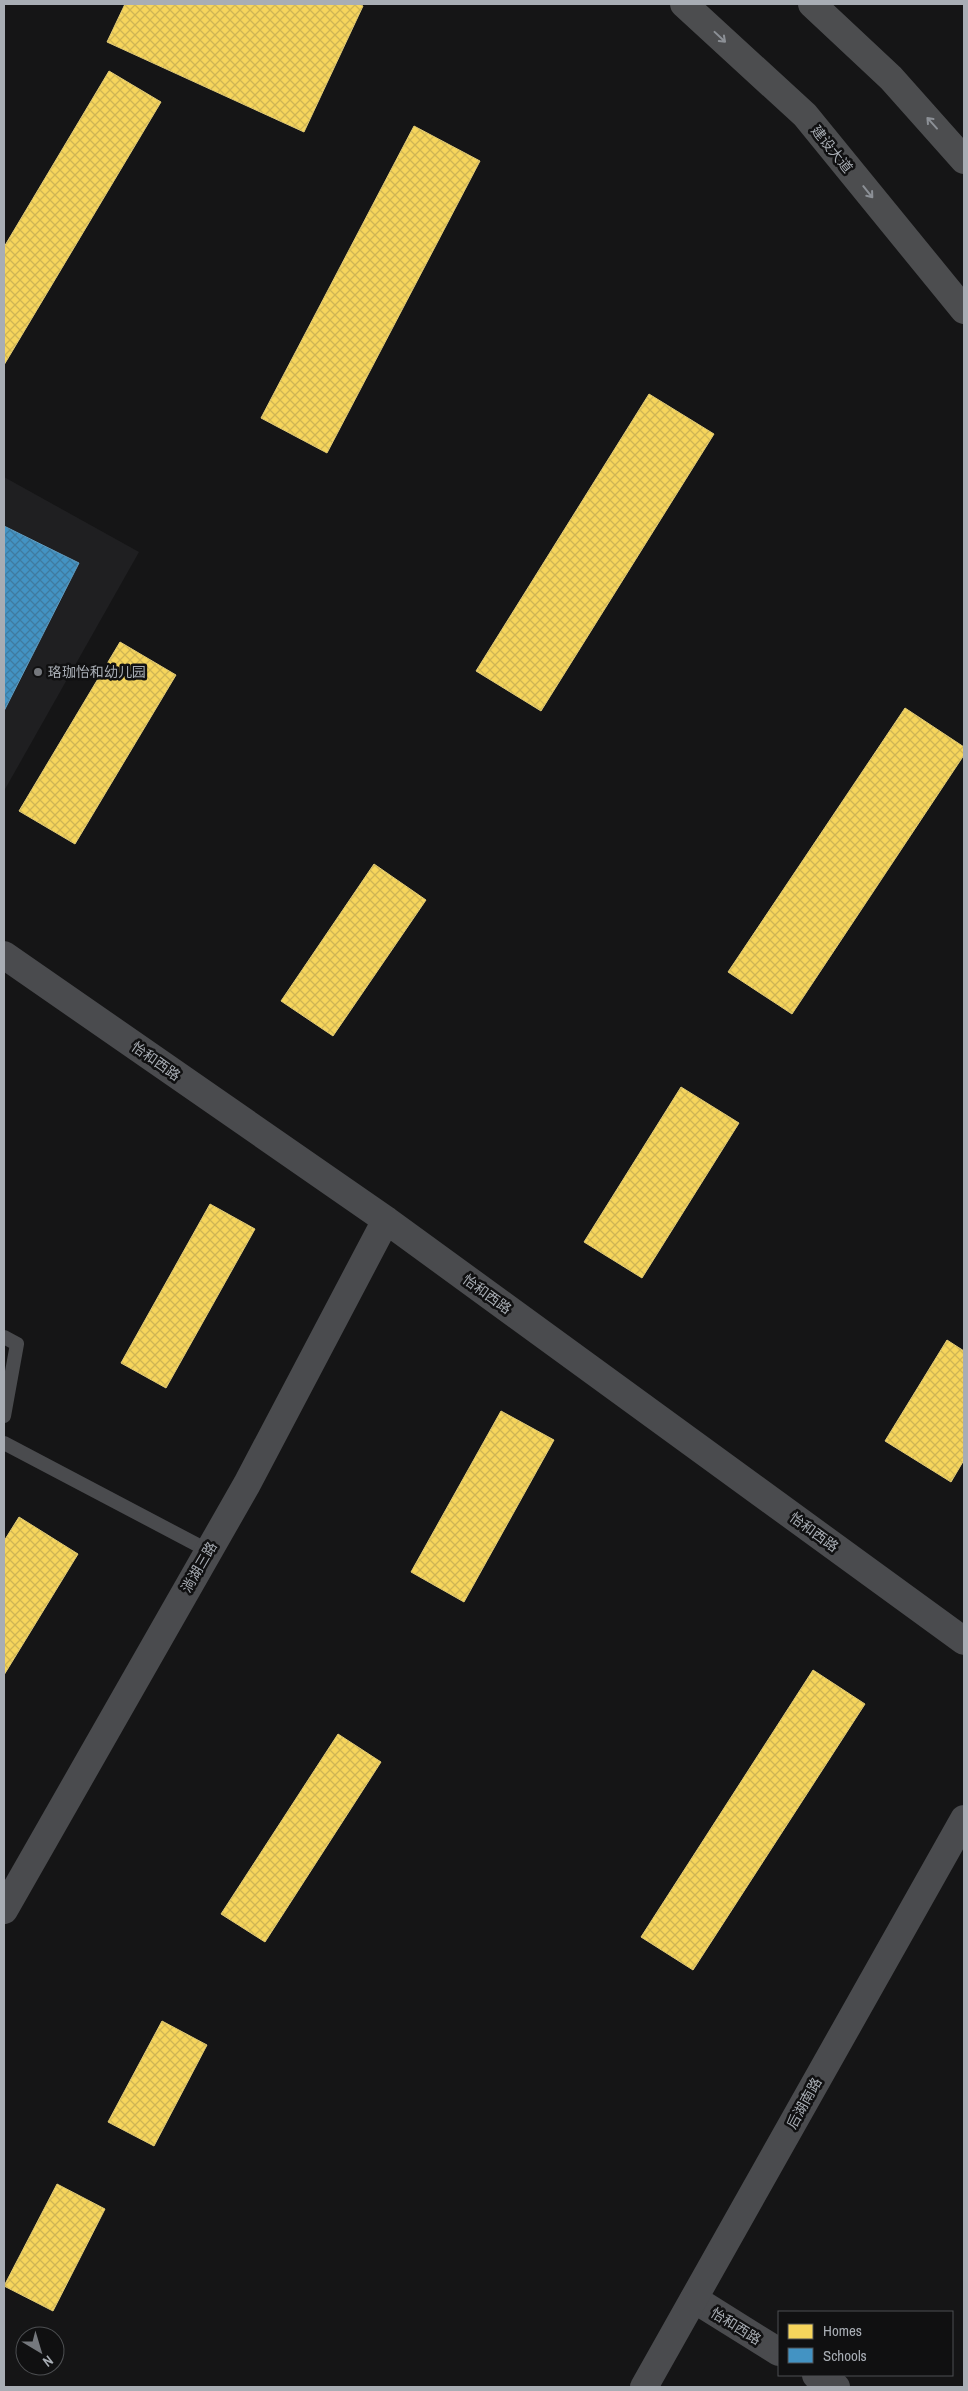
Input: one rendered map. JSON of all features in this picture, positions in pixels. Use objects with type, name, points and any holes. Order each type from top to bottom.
[{"type":"main road","name":"建设大道","points":[[684,4],[804,115],[964,310]]},
{"type":"main road","points":[[812,4],[891,78],[964,160]]},
{"type":"street","name":"怡和西路","points":[[4,955],[386,1220],[964,1642]]},
{"type":"street","name":"淌湖三路","points":[[4,1910],[247,1484],[386,1220]]},
{"type":"street","name":"后湖南路","points":[[644,2387],[964,1819]]},
{"type":"street","name":"怡和西路","points":[[694,2299],[778,2351]]},
{"type":"street","points":[[818,2376],[836,2387]]},
{"type":"lane","points":[[4,1337],[17,1344],[4,1416]]},
{"type":"lane","points":[[4,1443],[209,1551]]},
{"type":"shaded area","name":"珞珈怡和幼儿园","points":[[4,477],[139,552],[4,791]]},
{"type":"building: Homes","points":[[125,4],[359,4],[363,6],[304,132],[107,42]]},
{"type":"building: Homes","points":[[109,71],[161,102],[4,365],[4,247]]},
{"type":"building: Homes","points":[[414,126],[480,161],[327,453],[261,418]]},
{"type":"building: Homes","points":[[649,394],[714,434],[541,711],[476,671]]},
{"type":"building: Homes","points":[[120,642],[176,675],[75,844],[19,811]]},
{"type":"building: Homes","points":[[905,708],[964,747],[964,755],[792,1014],[728,972]]},
{"type":"building: Homes","points":[[374,864],[426,900],[333,1036],[281,1001]]},
{"type":"building: Homes","points":[[681,1087],[739,1123],[642,1278],[584,1242]]},
{"type":"building: Homes","points":[[210,1204],[255,1229],[166,1388],[121,1363]]},
{"type":"building: Homes","points":[[947,1340],[964,1351],[964,1460],[951,1482],[885,1441]]},
{"type":"building: Homes","points":[[501,1411],[554,1440],[464,1602],[411,1572]]},
{"type":"building: Homes","points":[[19,1517],[78,1554],[4,1675],[4,1541]]},
{"type":"building: Homes","points":[[813,1670],[865,1704],[693,1970],[641,1937]]},
{"type":"building: Homes","points":[[338,1734],[381,1762],[265,1942],[221,1914]]},
{"type":"building: Homes","points":[[162,2021],[207,2045],[154,2146],[108,2122]]},
{"type":"building: Homes","points":[[57,2184],[105,2209],[53,2311],[4,2286]]},
{"type":"building: Schools","points":[[4,526],[79,563],[4,711]]},
{"type":"place","name":"珞珈怡和幼儿园","points":[[38,672]]}]
